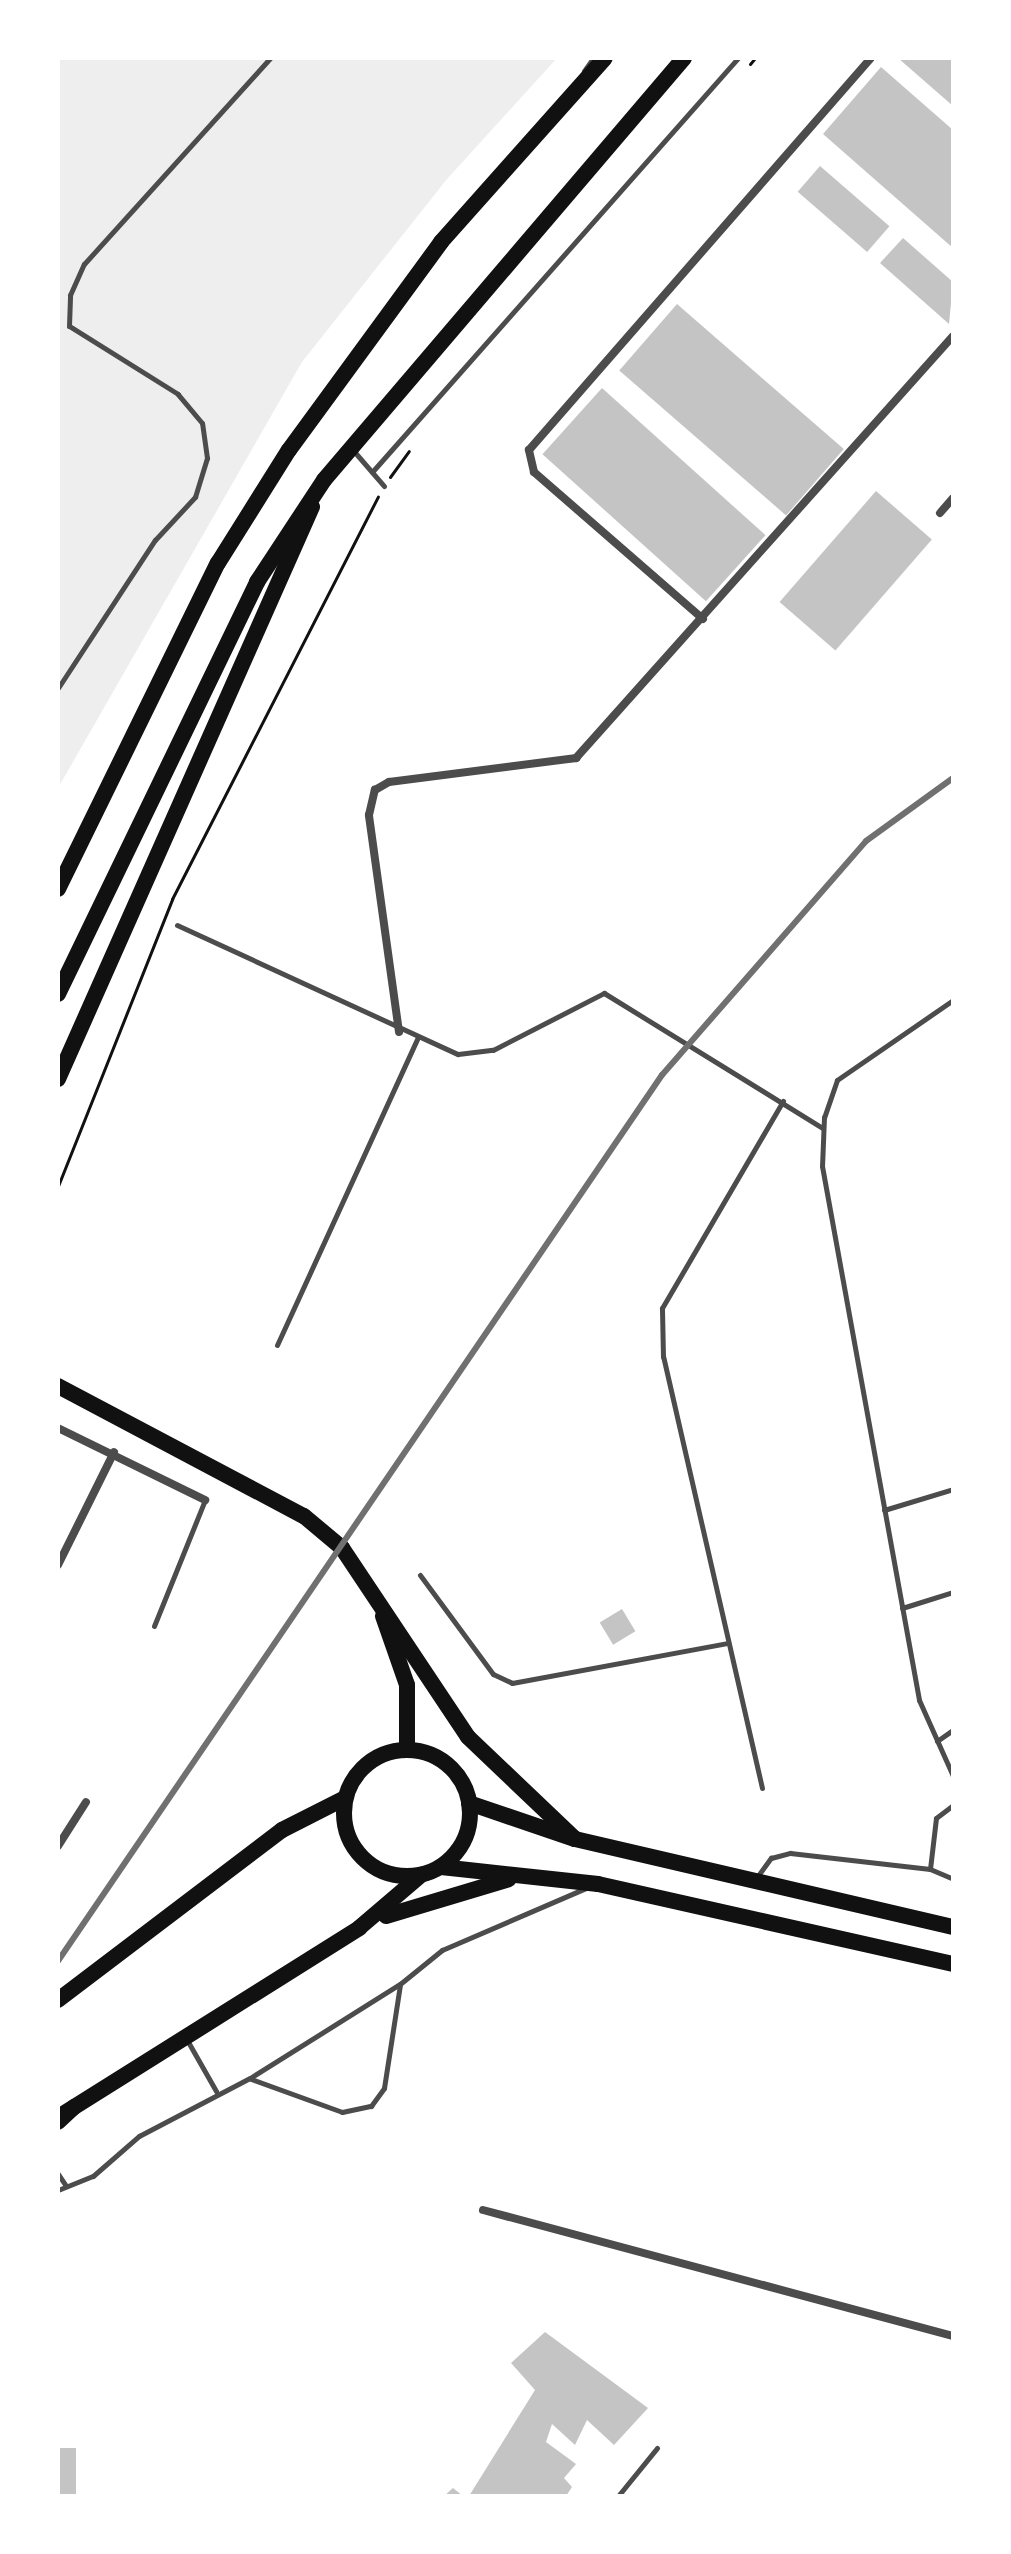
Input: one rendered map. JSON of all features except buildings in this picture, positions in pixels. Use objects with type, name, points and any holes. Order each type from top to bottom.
[{"type":"main road","points":[[58,889],[218,563],[281,463],[441,242],[605,58]]},
{"type":"main road","points":[[58,994],[257,582],[324,480],[349,445],[684,58]]},
{"type":"main road","points":[[58,1079],[324,480]]},
{"type":"main road","points":[[58,1386],[304,1516],[375,1591],[468,1737],[575,1839]]},
{"type":"main road","points":[[375,1591],[407,1685],[407,1750]]},
{"type":"main road","points":[[58,2000],[282,1830],[345,1798],[361,1769],[407,1750],[454,1771],[469,1803],[465,1839],[441,1867]]},
{"type":"main road","points":[[345,1798],[349,1840],[362,1858],[400,1877],[421,1875],[441,1867],[544,1875],[598,1884],[953,1964]]},
{"type":"main road","points":[[469,1803],[575,1839],[953,1927]]},
{"type":"main road","points":[[58,2120],[359,1928],[421,1875]]},
{"type":"main road","points":[[359,1928],[449,1892],[544,1875]]},
{"type":"street","points":[[703,619],[534,472],[526,462],[529,450],[871,58]]},
{"type":"street","points":[[399,1032],[369,815],[375,790],[389,782],[576,758],[953,336]]},
{"type":"street","points":[[940,513],[953,498]]},
{"type":"street","points":[[58,1428],[114,1452],[205,1500]]},
{"type":"street","points":[[58,1565],[114,1452]]},
{"type":"street","points":[[58,1846],[86,1802]]},
{"type":"street","points":[[483,2210],[953,2336]]},
{"type":"lane","points":[[58,688],[155,540],[195,497],[207,458],[202,423],[178,394],[69,326],[70,295],[84,264],[270,58]]},
{"type":"lane","points":[[551,117],[593,58]]},
{"type":"lane","points":[[372,472],[738,58]]},
{"type":"lane","points":[[349,445],[384,486]]},
{"type":"lane","points":[[177,925],[399,1032],[458,1054],[493,1050],[604,993],[823,1128]]},
{"type":"lane","points":[[953,1000],[847,1069],[828,1095],[822,1166],[919,1700],[953,1776]]},
{"type":"lane","points":[[277,1345],[417,1039]]},
{"type":"lane","points":[[762,1788],[663,1357],[663,1296],[783,1101]]},
{"type":"lane","points":[[884,1510],[953,1489]]},
{"type":"lane","points":[[154,1626],[205,1500]]},
{"type":"lane","points":[[420,1575],[493,1674],[512,1683],[728,1643]]},
{"type":"lane","points":[[902,1608],[953,1592]]},
{"type":"lane","points":[[937,1741],[953,1730]]},
{"type":"lane","points":[[930,1869],[936,1818],[952,1808]]},
{"type":"lane","points":[[755,1881],[782,1854],[930,1869],[953,1879]]},
{"type":"lane","points":[[58,2190],[93,2176],[139,2136],[216,2091],[250,2078],[400,1984],[468,1935],[598,1884]]},
{"type":"lane","points":[[250,2078],[342,2112],[371,2106],[384,2088],[400,1984]]},
{"type":"lane","points":[[186,2037],[216,2091]]},
{"type":"lane","points":[[58,2174],[66,2186]]},
{"type":"lane","points":[[618,2496],[657,2448]]},
{"type":"path","points":[[745,70],[755,58]]},
{"type":"path","points":[[58,1186],[172,899],[384,486],[415,443]]},
{"type":"shaded area","points":[[58,58],[557,58],[447,179],[302,362],[58,788]]},
{"type":"railway","points":[[58,1961],[662,1075],[866,841],[953,778]]}]
